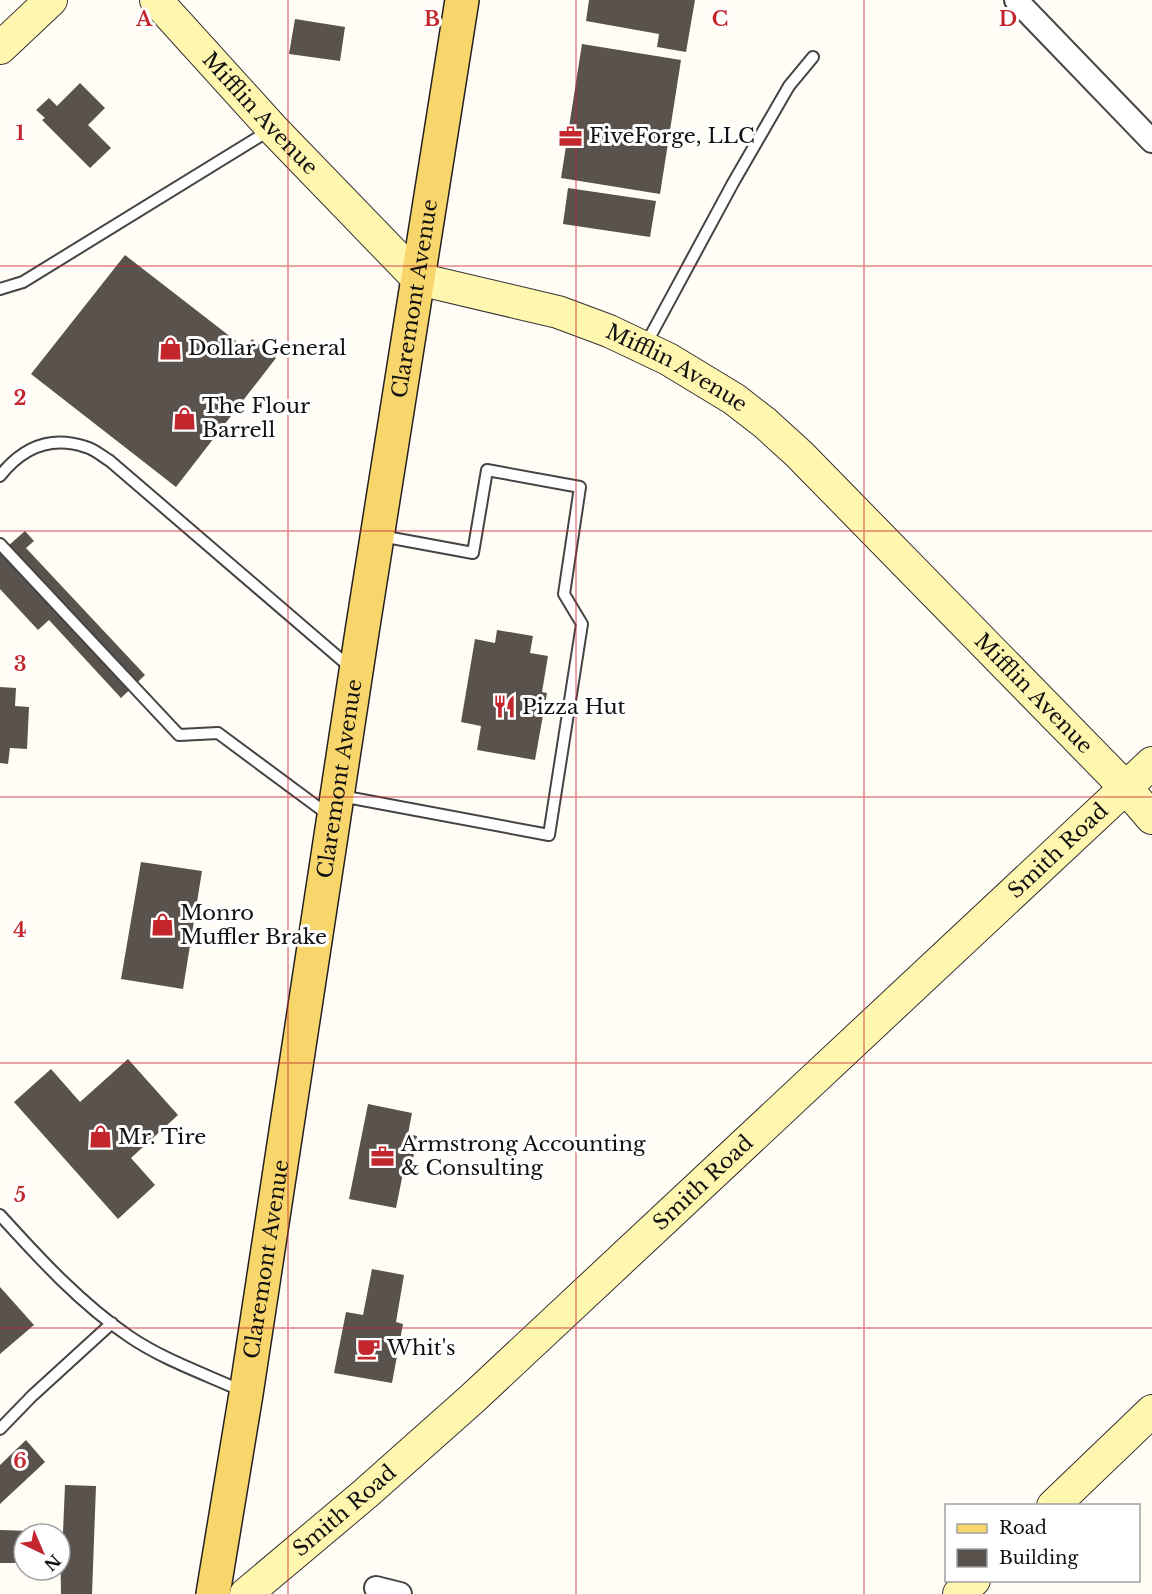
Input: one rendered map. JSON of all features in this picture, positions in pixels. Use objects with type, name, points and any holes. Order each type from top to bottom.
[{"type":"main road","name":"Claremont Avenue","points":[[213,1594],[462,0]]},
{"type":"street","points":[[0,48],[51,0]]},
{"type":"street","name":"Mifflin Avenue","points":[[156,0],[272,128],[418,279],[558,312],[601,327],[701,378],[765,423],[799,454],[1126,788],[1152,818]]},
{"type":"street","points":[[1016,0],[1152,141]]},
{"type":"street","name":"Smith Road","points":[[246,1594],[365,1494],[472,1398],[1152,764]]},
{"type":"street","points":[[1055,1504],[1152,1411]]},
{"type":"street","points":[[959,1594],[973,1582]]},
{"type":"street","points":[[376,1588],[400,1594]]},
{"type":"lane","points":[[644,347],[686,266],[789,86],[813,57]]},
{"type":"lane","points":[[0,288],[23,282],[272,128]]},
{"type":"lane","points":[[0,476],[8,465],[26,451],[47,443],[69,443],[87,447],[110,461],[356,672]]},
{"type":"lane","points":[[0,544],[179,735],[218,733],[336,807],[549,836],[582,624],[564,594],[580,487],[487,470],[473,553],[378,535]]},
{"type":"lane","points":[[0,1215],[68,1287],[130,1337],[246,1394]]},
{"type":"lane","points":[[0,1429],[112,1323]]},
{"type":"building","points":[[589,0],[695,0],[686,52],[657,47],[659,34],[586,21]]},
{"type":"building","points":[[295,19],[345,27],[340,61],[289,54]]},
{"type":"building","points":[[582,44],[681,60],[660,194],[561,178]]},
{"type":"building","points":[[80,83],[105,108],[88,125],[111,148],[90,168],[42,120],[45,118],[36,110],[49,98],[57,106]]},
{"type":"building","points":[[568,188],[656,201],[650,237],[563,224]]},
{"type":"building","points":[[125,255],[245,348],[252,339],[276,358],[176,487],[31,374]]},
{"type":"building","points":[[25,531],[34,541],[26,548],[145,675],[121,698],[49,620],[38,630],[0,589],[0,553]]},
{"type":"building","name":"Pizza Hut","points":[[497,630],[533,636],[530,653],[548,656],[542,692],[547,693],[535,760],[477,750],[481,726],[461,722],[475,639],[495,643]]},
{"type":"building","points":[[0,687],[16,688],[15,706],[29,707],[27,749],[10,748],[8,764],[0,763]]},
{"type":"building","name":"Monro Muffler Brake","points":[[141,862],[202,871],[183,989],[121,979]]},
{"type":"building","name":"Mr. Tire","points":[[128,1059],[178,1115],[131,1158],[155,1185],[118,1219],[14,1102],[51,1069],[80,1102]]},
{"type":"building","points":[[368,1104],[412,1113],[408,1134],[417,1136],[413,1159],[406,1158],[396,1208],[349,1199]]},
{"type":"building","name":"Whit's","points":[[372,1269],[404,1275],[396,1322],[403,1324],[392,1383],[334,1373],[346,1312],[363,1315]]},
{"type":"building","points":[[0,1287],[34,1325],[0,1354]]},
{"type":"building","points":[[26,1440],[45,1462],[0,1504],[0,1465]]},
{"type":"building","points":[[65,1485],[96,1486],[92,1594],[61,1594],[61,1582],[72,1582],[72,1522],[63,1522]]},
{"type":"building","points":[[0,1530],[12,1530],[12,1563],[0,1563]]},
{"type":"place","name":"FiveForge, LLC","points":[[571,136]]},
{"type":"place","name":"Dollar General","points":[[170,348]]},
{"type":"place","name":"The Flour Barrell","points":[[184,418]]},
{"type":"place","name":"Pizza Hut","points":[[504,707]]},
{"type":"place","name":"Monro Muffler Brake","points":[[162,925]]},
{"type":"place","name":"Mr. Tire","points":[[100,1137]]},
{"type":"place","name":"Armstrong Accounting & Consulting","points":[[383,1156]]},
{"type":"place","name":"Whit's","points":[[369,1348]]}]
